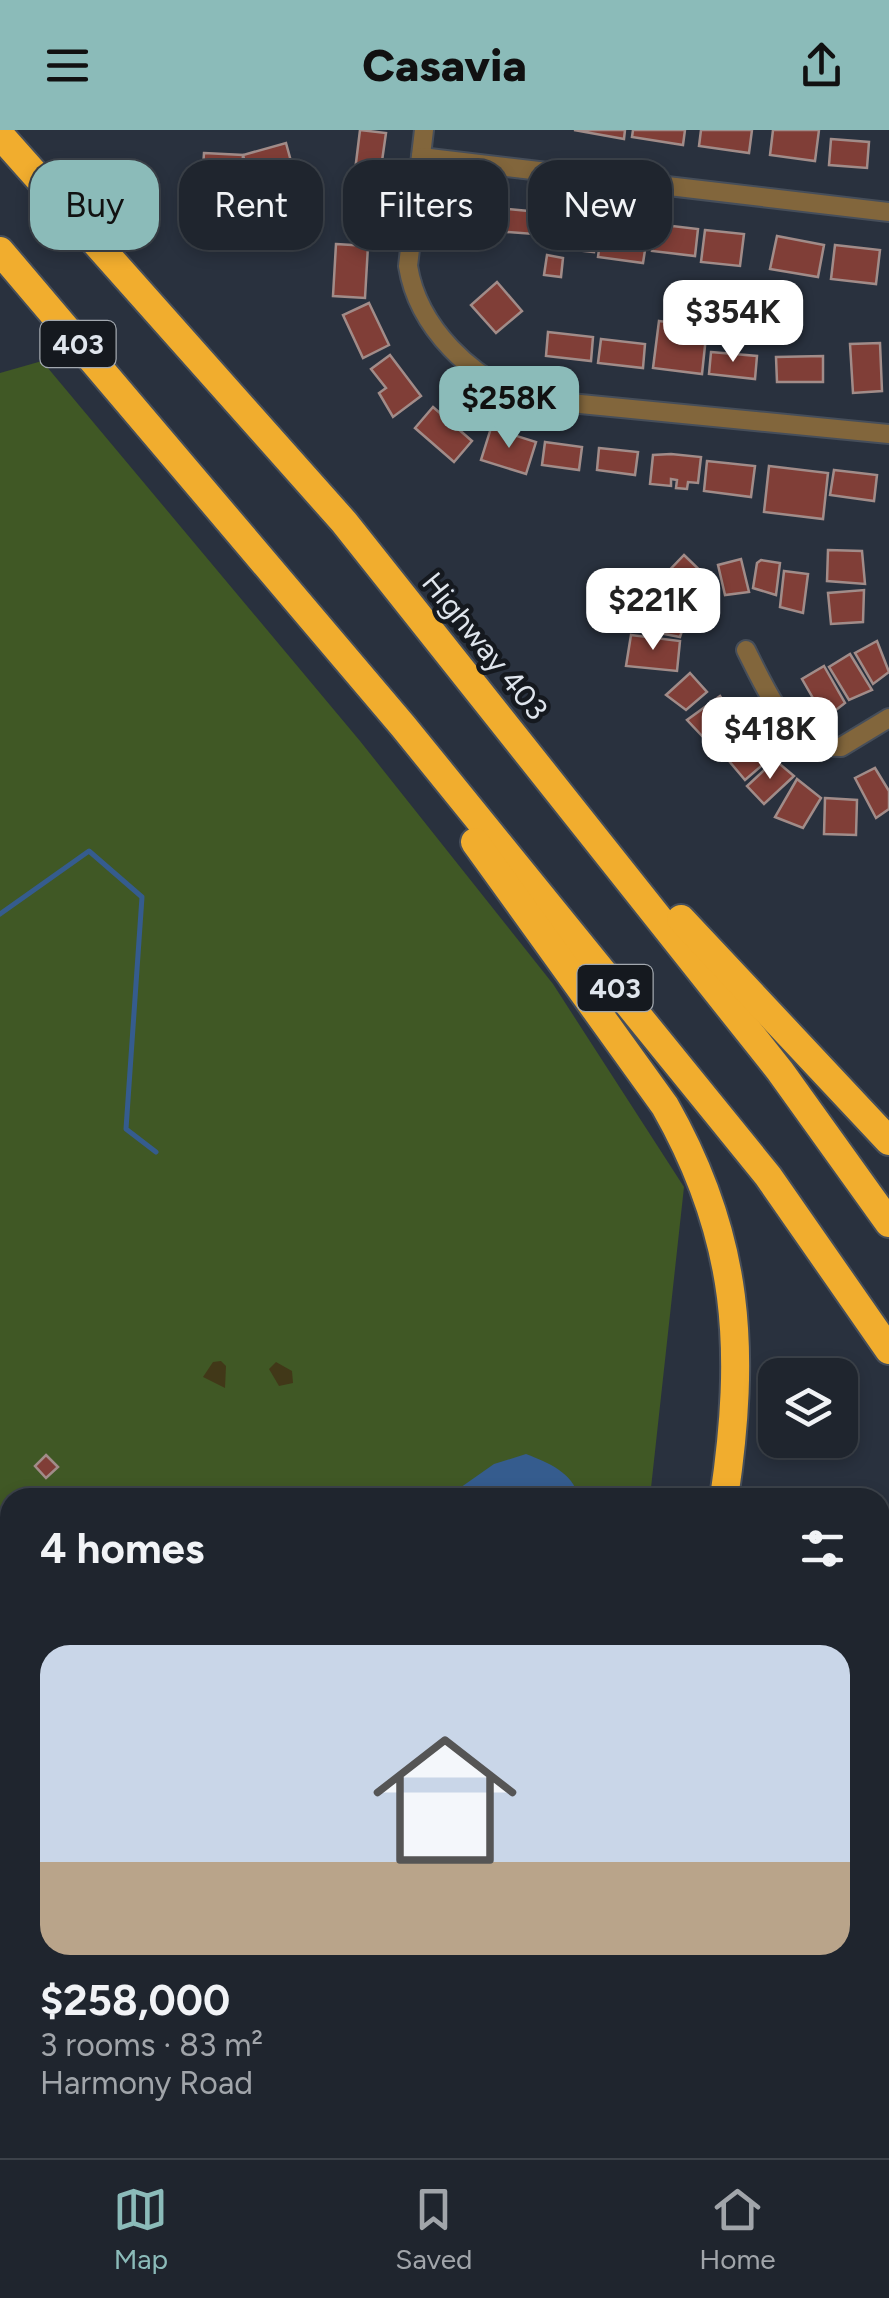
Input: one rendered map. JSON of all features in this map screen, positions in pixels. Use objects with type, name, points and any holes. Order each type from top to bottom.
[{"type":"highway","name":"Highway 403","points":[[0,135],[344,522],[780,1071],[889,1223]]},
{"type":"highway","name":"403","points":[[0,251],[327,638],[768,1176],[889,1350]]},
{"type":"highway","points":[[327,638],[665,1106],[690,1150],[713,1212],[730,1279],[738,1351],[736,1419],[726,1488]]},
{"type":"highway","points":[[563,795],[889,1141]]},
{"type":"street","points":[[424,130],[408,266],[412,288],[425,313],[470,370],[496,388],[529,398],[889,434]]},
{"type":"street","points":[[420,157],[889,212]]},
{"type":"street","points":[[746,650],[762,682],[798,732],[813,746],[842,747],[889,718]]},
{"type":"green space","points":[[42,361],[360,741],[553,984],[684,1187],[651,1488],[0,1488],[0,373]]},
{"type":"sand","points":[[221,1361],[226,1366],[225,1388],[203,1377],[213,1362]]},
{"type":"sand","points":[[276,1362],[292,1371],[293,1383],[279,1386],[269,1369]]},
{"type":"water","points":[[526,1454],[551,1465],[574,1488],[460,1488],[494,1464]]},
{"type":"building","points":[[360,130],[386,133],[382,160],[356,160]]},
{"type":"building","points":[[574,130],[625,130],[624,139]]},
{"type":"building","points":[[633,130],[685,130],[683,145],[632,137]]},
{"type":"building","points":[[701,130],[752,130],[749,153],[699,146]]},
{"type":"building","points":[[773,130],[819,130],[815,161],[770,155]]},
{"type":"building","points":[[831,139],[869,142],[867,168],[829,165]]},
{"type":"building","points":[[286,143],[291,160],[244,160],[243,155]]},
{"type":"building","points":[[204,153],[243,155],[243,160],[204,160]]},
{"type":"building","points":[[508,209],[528,211],[528,234],[508,232]]},
{"type":"building","points":[[672,226],[698,229],[695,256],[652,251],[672,250]]},
{"type":"building","points":[[705,230],[744,234],[740,266],[701,262]]},
{"type":"building","points":[[777,236],[824,245],[818,277],[770,269]]},
{"type":"building","points":[[336,244],[343,244],[343,250],[368,250],[365,298],[333,296]]},
{"type":"building","points":[[835,245],[880,250],[876,284],[831,279]]},
{"type":"building","points":[[599,250],[645,250],[643,263],[598,257]]},
{"type":"building","points":[[547,255],[563,258],[561,277],[544,275]]},
{"type":"building","points":[[497,282],[522,311],[496,333],[471,305]]},
{"type":"building","points":[[369,303],[389,345],[363,358],[343,315]]},
{"type":"building","points":[[659,321],[707,327],[702,374],[653,368]]},
{"type":"building","points":[[548,332],[593,337],[591,361],[546,356]]},
{"type":"building","points":[[601,339],[645,344],[643,368],[598,363]]},
{"type":"building","points":[[880,343],[882,391],[853,393],[850,344]]},
{"type":"building","points":[[711,352],[757,356],[755,379],[709,374]]},
{"type":"building","points":[[390,355],[421,396],[393,417],[379,393],[386,388],[371,369]]},
{"type":"building","points":[[823,356],[823,382],[777,382],[776,357]]},
{"type":"building","points":[[433,407],[472,441],[454,462],[415,428]]},
{"type":"building","points":[[491,428],[536,442],[526,474],[481,460]]},
{"type":"building","points":[[545,442],[582,447],[579,470],[542,465]]},
{"type":"building","points":[[599,448],[638,452],[635,475],[597,470]]},
{"type":"building","points":[[653,455],[701,457],[698,483],[688,482],[687,489],[676,488],[677,480],[671,479],[671,486],[650,484]]},
{"type":"building","points":[[707,461],[755,466],[751,497],[704,491]]},
{"type":"building","points":[[769,466],[828,473],[823,519],[764,512]]},
{"type":"building","points":[[834,470],[877,475],[874,501],[830,495]]},
{"type":"building","points":[[828,550],[862,551],[865,584],[827,581]]},
{"type":"building","points":[[684,555],[712,582],[691,604],[661,579]]},
{"type":"building","points":[[741,559],[749,592],[725,595],[718,565]]},
{"type":"building","points":[[757,563],[780,563],[776,595],[753,588]]},
{"type":"building","points":[[784,571],[808,574],[803,613],[780,607]]},
{"type":"building","points":[[864,590],[863,622],[831,624],[828,593]]},
{"type":"building","points":[[650,598],[685,605],[683,615],[687,616],[680,637],[644,630]]},
{"type":"building","points":[[631,635],[680,641],[677,671],[626,666]]},
{"type":"building","points":[[877,641],[889,672],[873,684],[855,653]]},
{"type":"building","points":[[850,654],[872,690],[849,700],[829,667]]},
{"type":"building","points":[[824,666],[845,703],[828,716],[825,710],[821,712],[802,679]]},
{"type":"building","points":[[690,673],[707,692],[686,710],[666,695]]},
{"type":"building","points":[[720,696],[731,713],[704,738],[687,720]]},
{"type":"building","points":[[741,713],[755,733],[727,756],[712,737]]},
{"type":"building","points":[[757,737],[773,756],[745,780],[729,761]]},
{"type":"building","points":[[775,760],[794,776],[764,804],[747,786]]},
{"type":"building","points":[[875,768],[889,791],[889,809],[876,818],[855,778]]},
{"type":"building","points":[[797,779],[821,798],[803,828],[775,817]]},
{"type":"building","points":[[825,798],[857,800],[856,835],[824,834]]},
{"type":"building","points":[[46,1455],[58,1467],[46,1478],[35,1466]]},
{"type":"waterway","points":[[0,914],[89,851],[142,897],[126,1129],[156,1152]]}]
